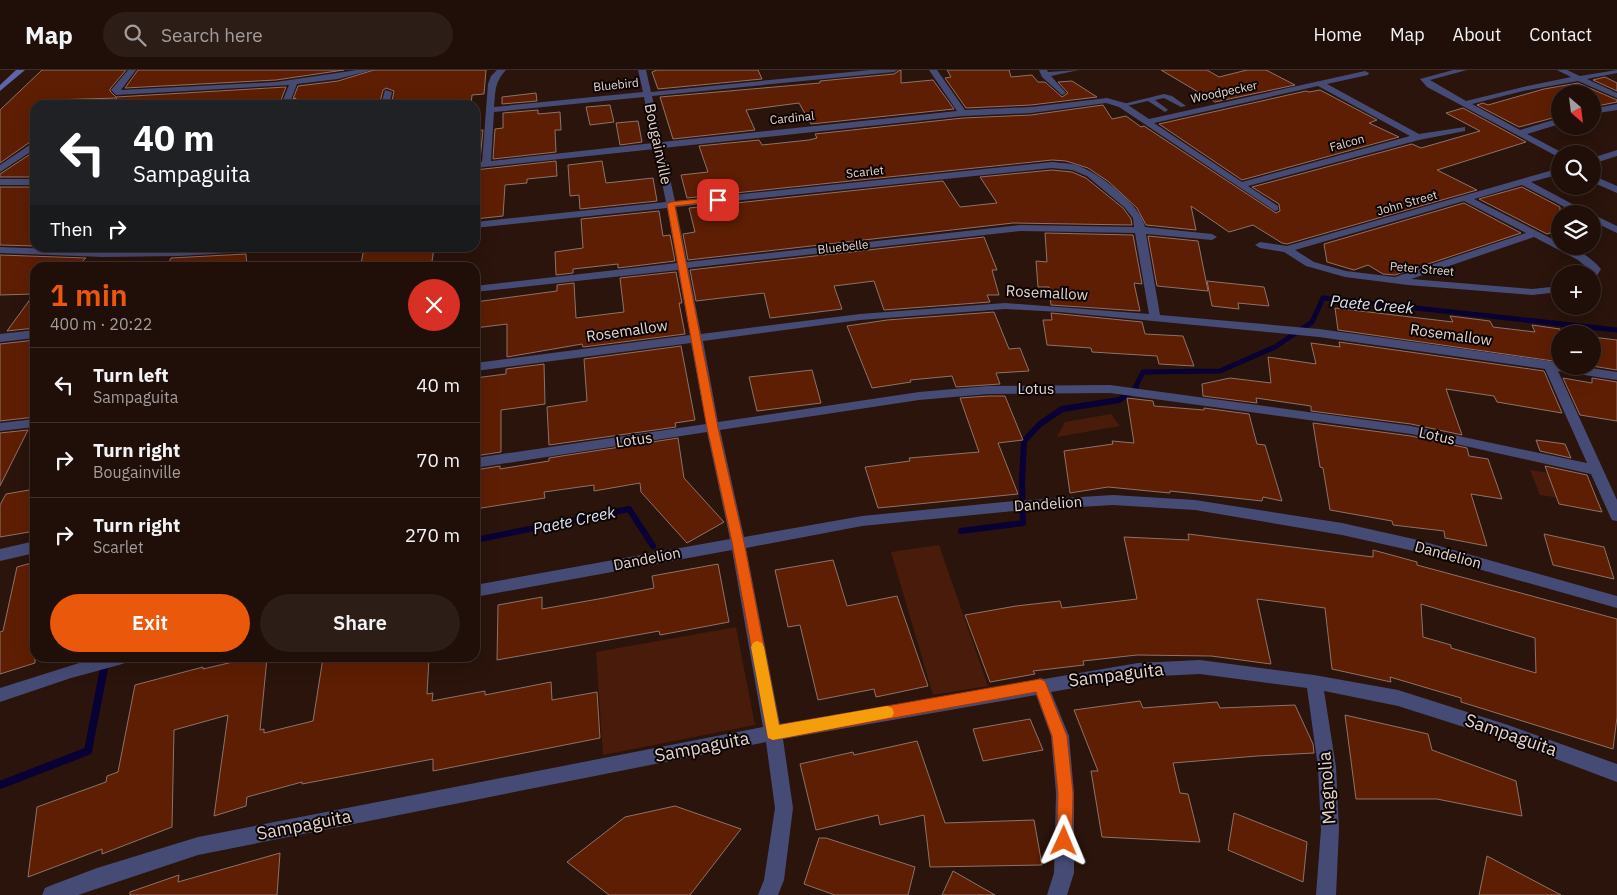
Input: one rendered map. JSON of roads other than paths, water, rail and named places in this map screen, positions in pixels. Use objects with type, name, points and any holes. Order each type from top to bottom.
[{"type":"main road","points":[[0,90],[21,70]]},
{"type":"street","points":[[132,70],[115,90],[119,93],[294,82],[368,70]]},
{"type":"street","points":[[486,164],[492,84],[495,76],[502,70]]},
{"type":"street","name":"Bougainville","points":[[642,70],[671,204],[712,428],[738,542],[773,733],[784,808],[774,880],[768,895]]},
{"type":"street","name":"Bluebird","points":[[490,110],[894,70]]},
{"type":"street","points":[[933,70],[963,113]]},
{"type":"street","points":[[1044,73],[1075,70]]},
{"type":"street","points":[[1463,70],[1424,79],[1430,85],[1551,150]]},
{"type":"street","points":[[1561,70],[1617,96]]},
{"type":"street","points":[[1464,104],[1523,89],[1617,71]]},
{"type":"street","points":[[1044,73],[1062,93]]},
{"type":"street","name":"Woodpecker","points":[[1147,122],[1365,73]]},
{"type":"street","points":[[287,100],[294,82]]},
{"type":"street","points":[[1319,84],[1418,137]]},
{"type":"street","points":[[386,100],[388,92]]},
{"type":"street","name":"Cardinal","points":[[480,165],[963,113],[1031,110],[1112,100],[1122,104]]},
{"type":"street","points":[[1122,104],[1276,208]]},
{"type":"street","points":[[1601,110],[1617,107]]},
{"type":"street","points":[[1519,133],[1551,124]]},
{"type":"street","name":"Falcon","points":[[1240,185],[1418,137],[1462,129]]},
{"type":"street","points":[[0,169],[30,149]]},
{"type":"street","points":[[1601,159],[1614,156]]},
{"type":"street","name":"Scarlet","points":[[480,224],[1052,165],[1074,167],[1090,174],[1127,205],[1138,218],[1154,318]]},
{"type":"street","name":"John Street","points":[[1260,245],[1287,249],[1551,174]]},
{"type":"street","points":[[0,182],[30,182]]},
{"type":"street","points":[[1523,182],[1568,205]]},
{"type":"street","points":[[1601,182],[1617,190]]},
{"type":"street","points":[[1467,199],[1592,265]]},
{"type":"street","points":[[1601,222],[1617,230]]},
{"type":"street","name":"Bluebelle","points":[[480,288],[1021,228],[1140,230],[1212,237]]},
{"type":"street","points":[[1396,281],[1534,234]]},
{"type":"street","name":"Peter Street","points":[[1287,249],[1310,264],[1328,270],[1396,281],[1532,292],[1551,290]]},
{"type":"street","points":[[0,250],[30,251]]},
{"type":"street","points":[[52,252],[103,254],[196,252]]},
{"type":"street","name":"Rosemallow","points":[[480,366],[860,316],[1005,306],[1060,308],[1319,333],[1617,376]]},
{"type":"street","points":[[0,338],[30,335]]},
{"type":"street","points":[[1549,365],[1617,516]]},
{"type":"street","name":"Lotus","points":[[480,463],[919,396],[1005,390],[1110,389],[1167,395],[1411,430],[1595,470]]},
{"type":"street","points":[[0,428],[30,424]]},
{"type":"street","name":"Dandelion","points":[[480,590],[862,521],[1014,506],[1113,500],[1196,505],[1342,529],[1418,546],[1617,602]]},
{"type":"street","points":[[0,555],[30,548]]},
{"type":"street","points":[[0,695],[104,662]]},
{"type":"street","name":"Sampaguita","points":[[52,895],[97,878],[198,846],[773,733],[1040,685],[1138,670],[1200,667],[1314,682],[1398,698],[1508,732],[1617,773]]},
{"type":"street","name":"Magnolia","points":[[1314,682],[1327,767],[1330,829],[1326,895]]},
{"type":"street","points":[[1040,685],[1060,736],[1065,793],[1064,873],[1057,895]]},
{"type":"lane","points":[[1122,104],[1168,96],[1183,106]]},
{"type":"lane","points":[[1149,99],[1165,110]]},
{"type":"waterway","name":"Paete Creek","points":[[1134,390],[1143,372],[1220,371],[1275,347],[1312,322],[1323,298],[1617,330]]},
{"type":"waterway","name":"Paete Creek","points":[[961,531],[1023,523],[1022,481],[1024,441],[1040,424],[1062,409],[1119,400],[1136,389]]},
{"type":"waterway","name":"Paete Creek","points":[[480,539],[629,509],[653,546]]},
{"type":"waterway","name":"Paete Creek","points":[[0,785],[88,751],[105,662]]}]
